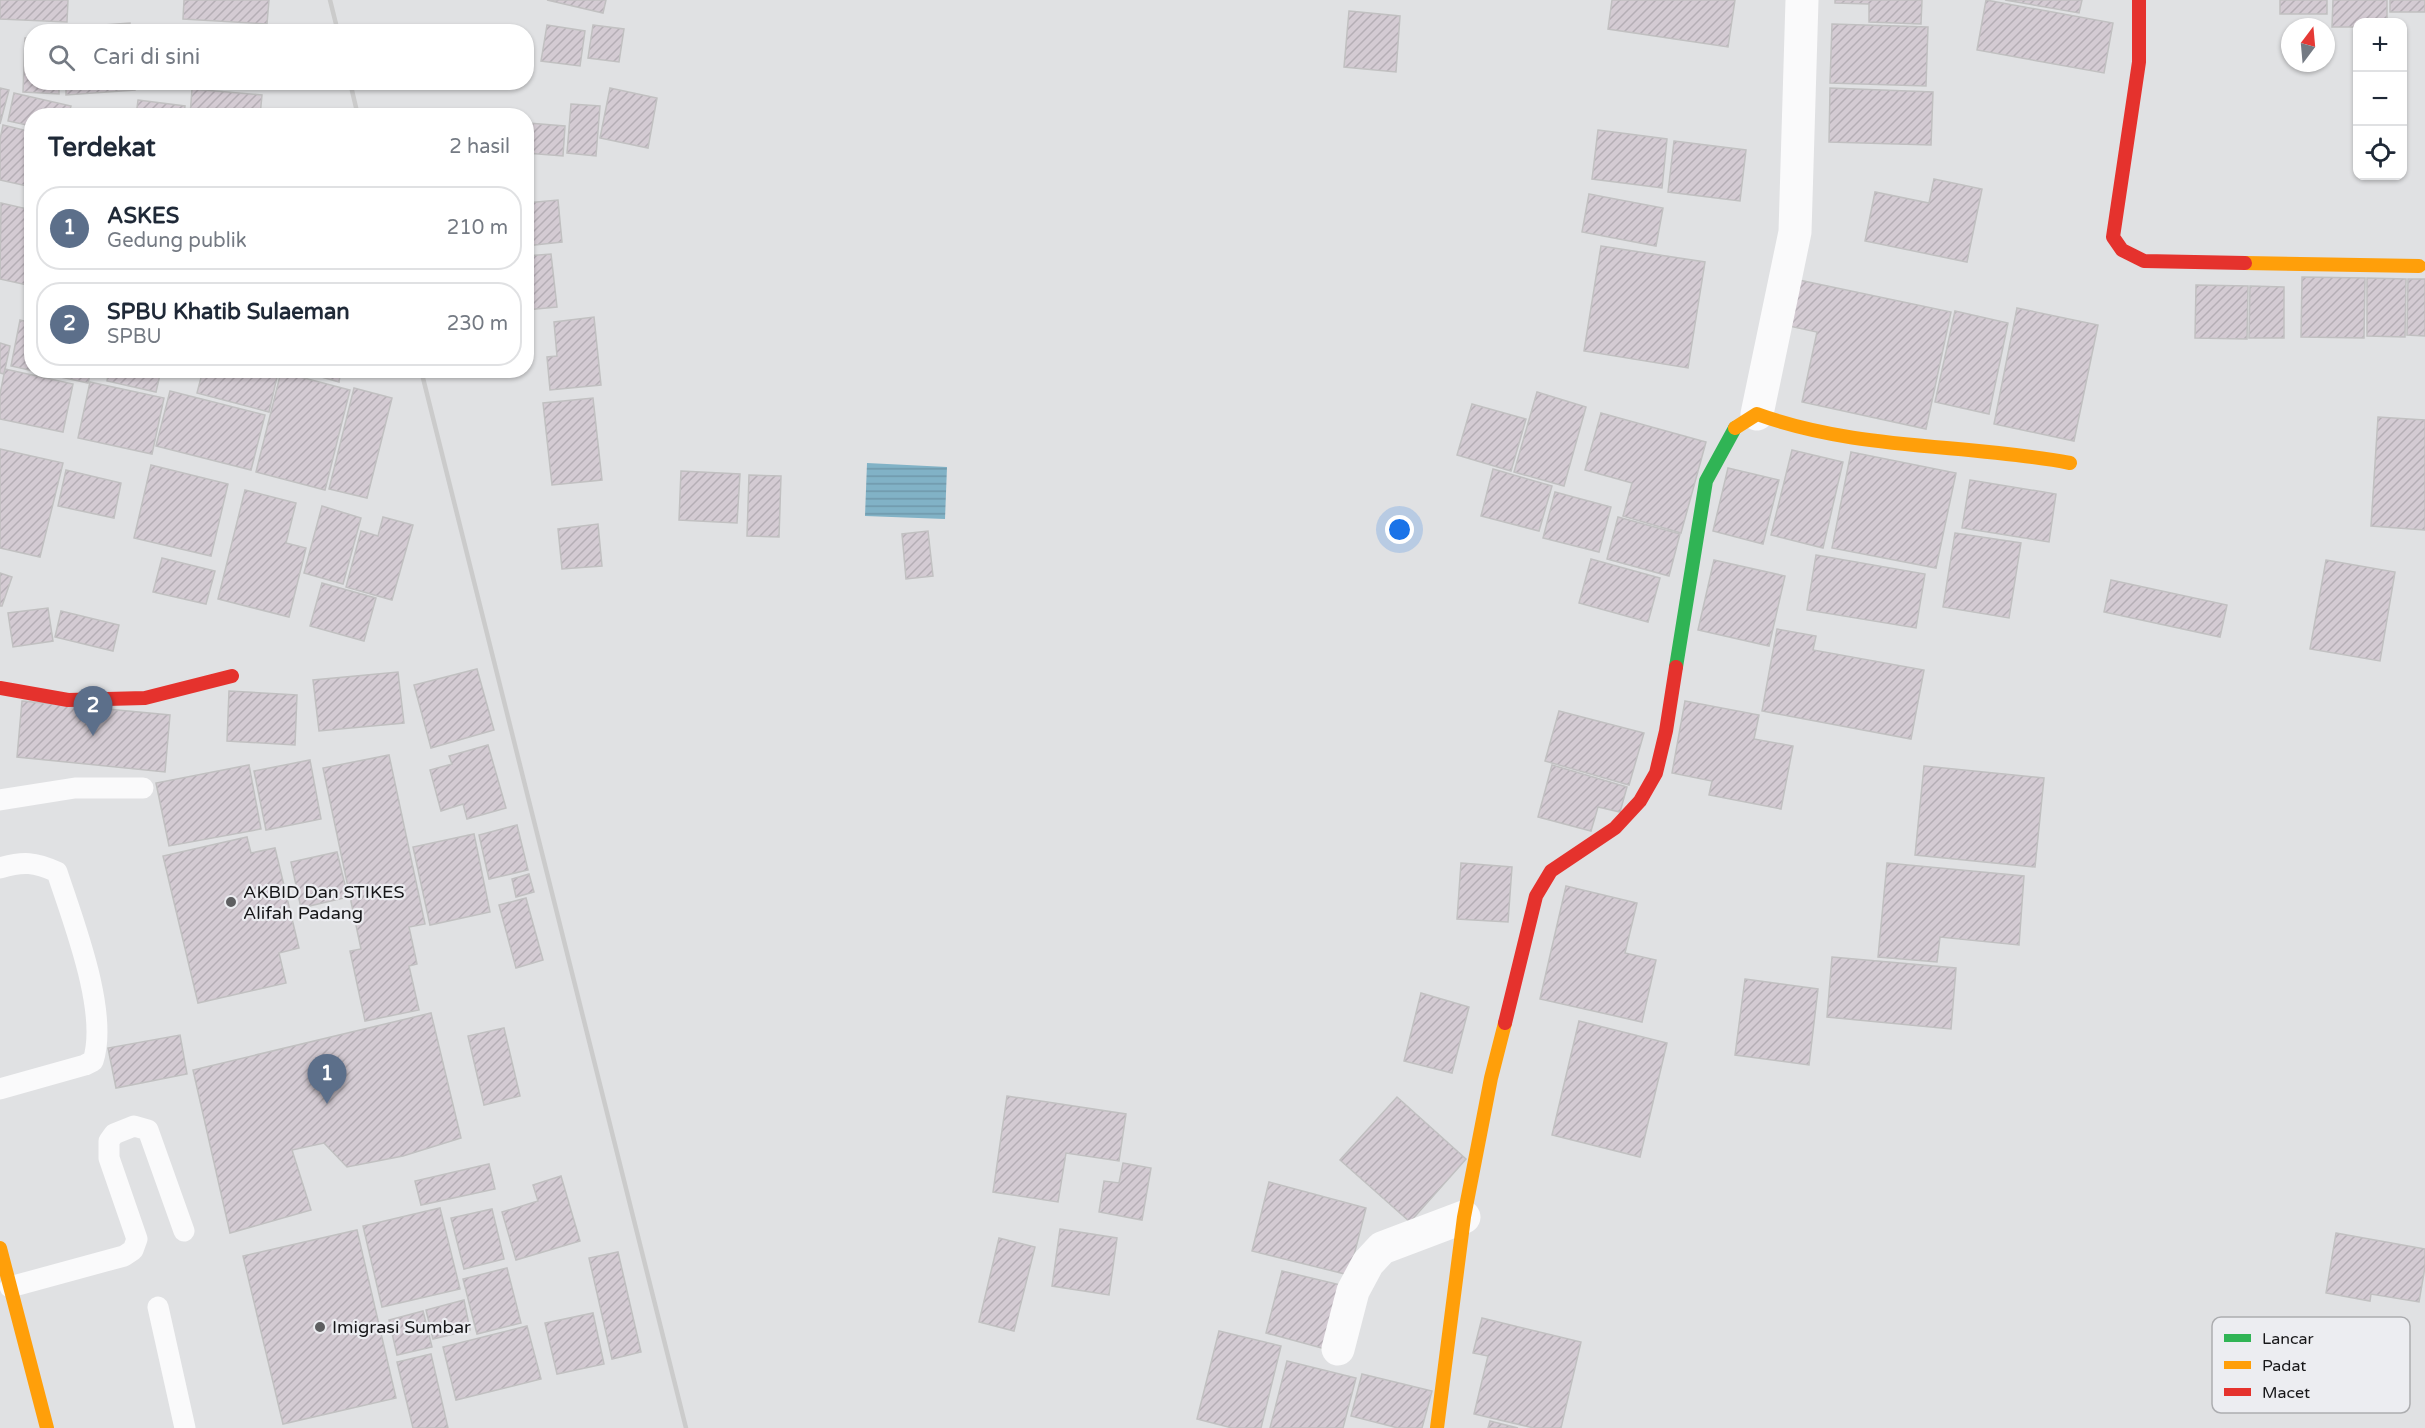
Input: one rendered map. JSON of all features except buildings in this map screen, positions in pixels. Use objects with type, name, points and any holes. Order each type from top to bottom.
[{"type":"street","points":[[1437,1428],[1464,1217],[1491,1078],[1536,896],[1551,871],[1621,821],[1640,801],[1656,773],[1666,730],[1706,481],[1733,430],[1756,414],[1795,232],[1802,0]]},
{"type":"street","points":[[2139,0],[2139,62],[2113,237],[2116,245],[2126,254],[2144,261],[2419,266]]},
{"type":"street","points":[[1756,414],[1780,424],[1840,436],[2010,453],[2070,463]]},
{"type":"street","points":[[0,688],[68,700],[145,698],[232,676]]},
{"type":"street","points":[[1338,1349],[1353,1291],[1368,1263],[1375,1255],[1382,1248],[1464,1217]]},
{"type":"street","points":[[0,1248],[47,1428]]},
{"type":"lane","points":[[0,800],[75,788],[143,788]]},
{"type":"lane","points":[[0,868],[19,862],[40,865],[57,872],[93,991],[97,1049],[93,1061],[86,1065],[0,1089]]},
{"type":"lane","points":[[10,1287],[124,1256],[133,1250],[136,1239],[109,1158],[109,1141],[114,1134],[134,1126],[148,1130],[184,1230]]},
{"type":"lane","points":[[158,1307],[185,1428]]},
{"type":"water","points":[[867,463],[947,467],[945,519],[865,516]]},
{"type":"railway","points":[[330,0],[336,24]]},
{"type":"railway","points":[[352,90],[356,108]]},
{"type":"railway","points":[[423,378],[686,1428]]},
{"type":"traffic: fast","points":[[1676,667],[1706,481],[1735,428]]},
{"type":"traffic: slow","points":[[2245,263],[2419,266]]},
{"type":"traffic: slow","points":[[1735,428],[1757,414],[1795,426],[1834,434],[2070,463]]},
{"type":"traffic: slow","points":[[1437,1428],[1464,1217],[1491,1078],[1505,1023]]},
{"type":"traffic: slow","points":[[0,1248],[47,1428]]},
{"type":"traffic: jam","points":[[2139,0],[2139,62],[2113,237],[2122,250],[2144,261],[2245,263]]},
{"type":"traffic: jam","points":[[1505,1023],[1536,896],[1551,871],[1615,828],[1640,801],[1656,773],[1666,731],[1676,667]]},
{"type":"traffic: jam","points":[[0,688],[68,700],[145,698],[232,676]]},
{"type":"place","name":"SPBU Khatib Sulaeman","points":[[93,736]]},
{"type":"place","name":"AKBID Dan STIKES Alifah Padang","points":[[231,902]]},
{"type":"place","name":"ASKES","points":[[327,1104]]},
{"type":"place","name":"Imigrasi Sumbar","points":[[320,1327]]}]
